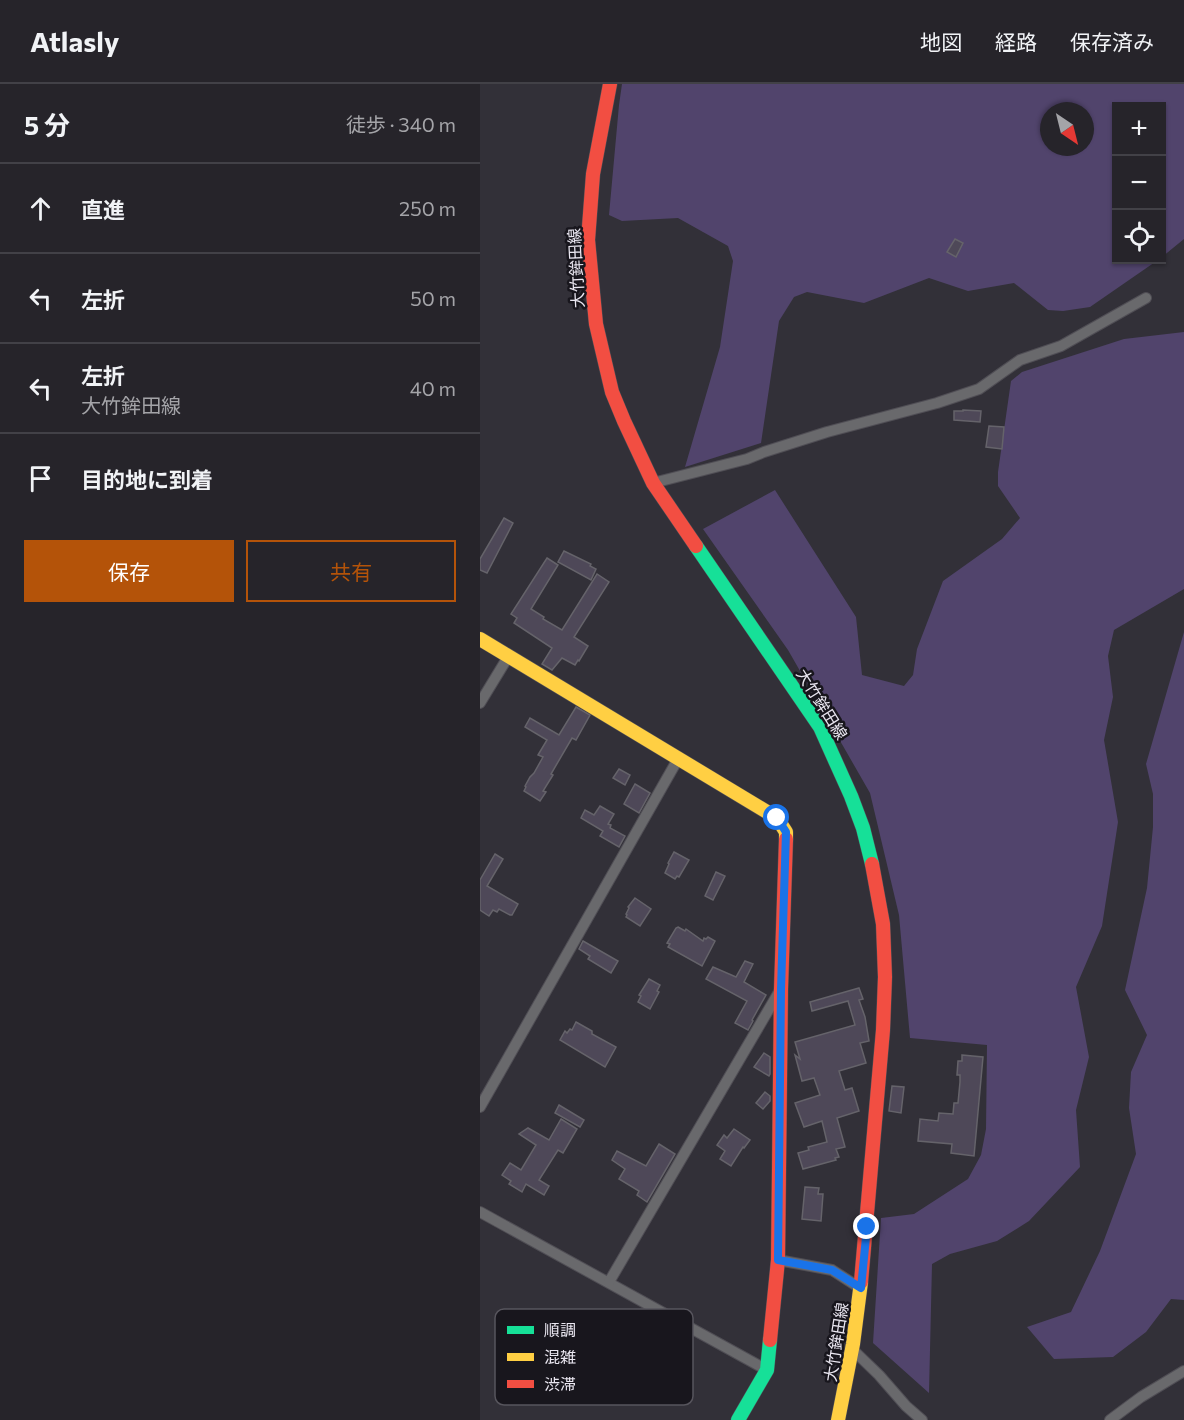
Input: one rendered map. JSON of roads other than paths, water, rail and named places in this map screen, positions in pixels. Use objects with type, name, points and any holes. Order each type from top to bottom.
[{"type":"main road","name":"大竹鉾田線","points":[[610,84],[593,174],[588,240],[596,324],[612,392],[653,483],[820,727],[855,806],[868,848],[879,899],[883,931],[884,983],[873,1156],[861,1288],[838,1420]]},
{"type":"main road","points":[[480,639],[777,818],[786,832],[781,989],[778,1260],[767,1370],[738,1420]]},
{"type":"street","points":[[653,483],[747,459],[827,432],[937,403],[979,389],[1020,360],[1061,346],[1146,298]]},
{"type":"street","points":[[480,703],[508,657]]},
{"type":"street","points":[[480,1107],[678,759]]},
{"type":"street","points":[[609,1282],[781,989]]},
{"type":"street","points":[[480,1212],[657,1309]]},
{"type":"street","points":[[778,1260],[832,1270],[861,1288]]},
{"type":"street","points":[[693,1329],[767,1370]]},
{"type":"street","points":[[852,1348],[922,1420]]},
{"type":"street","points":[[1109,1420],[1142,1396],[1184,1371]]}]
